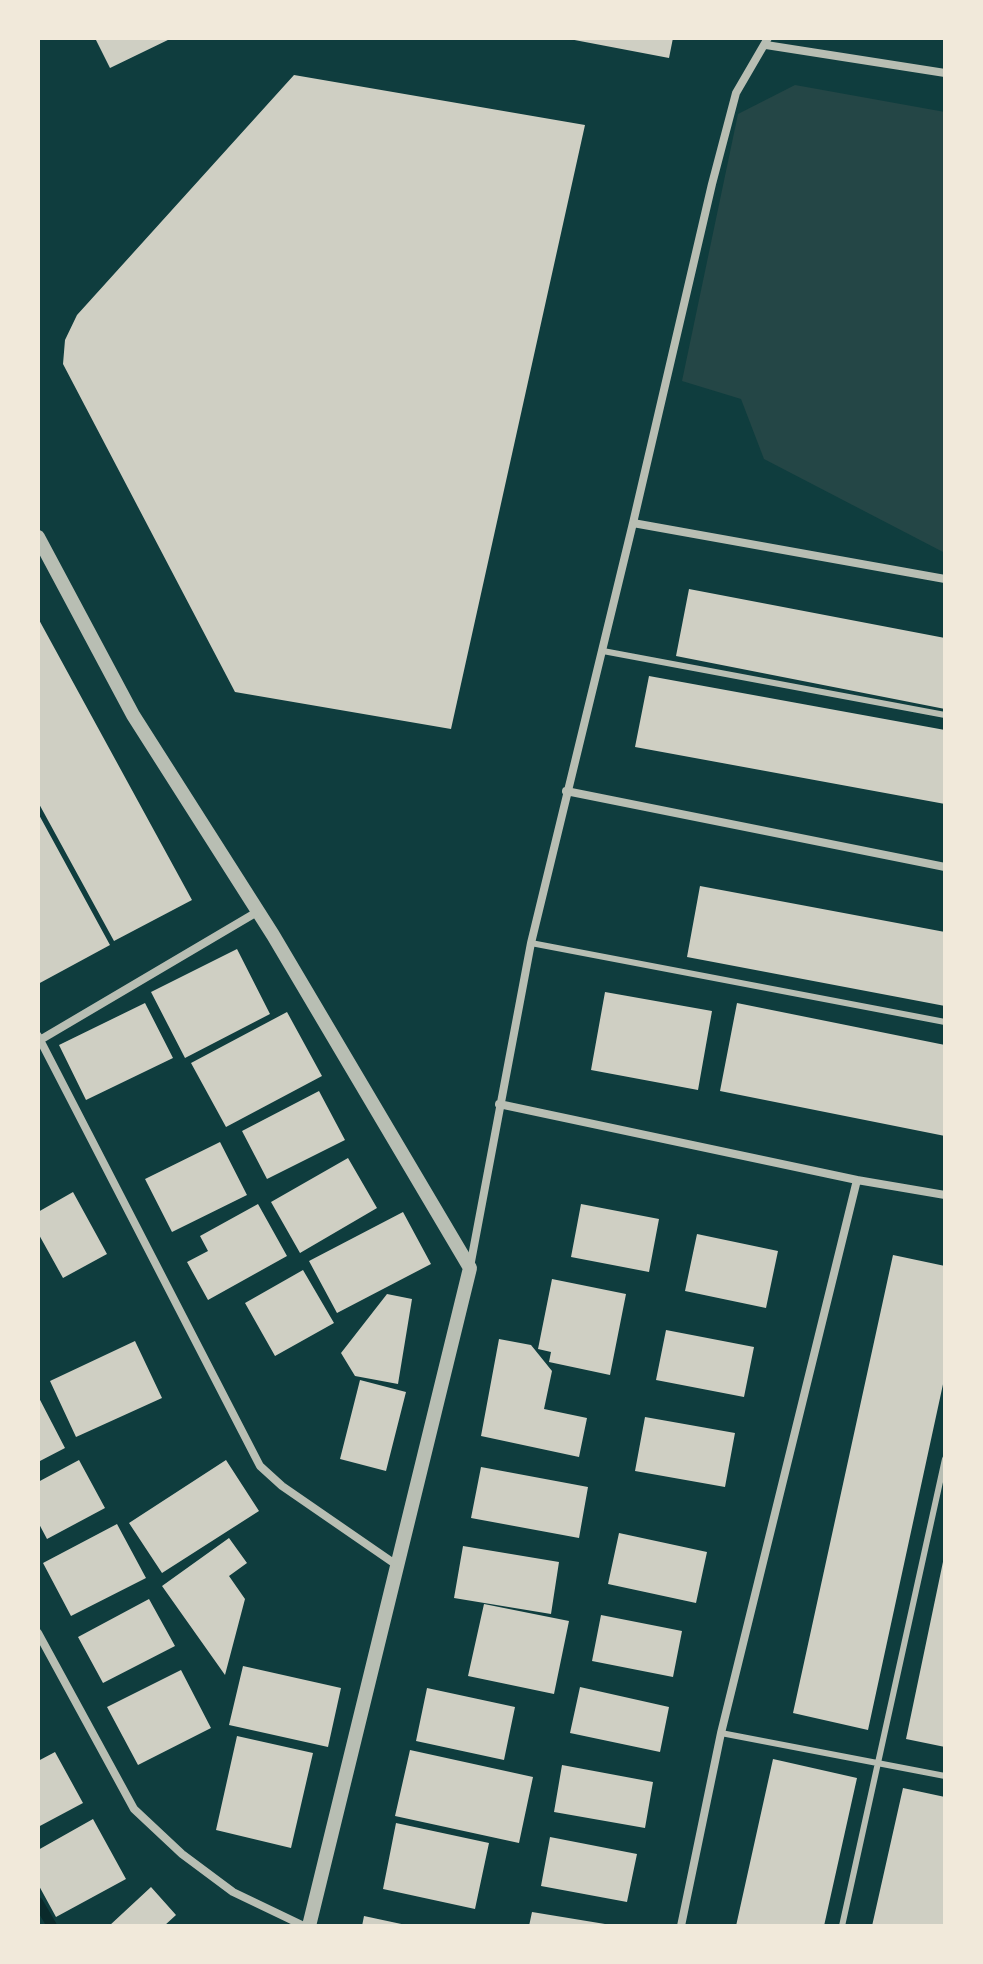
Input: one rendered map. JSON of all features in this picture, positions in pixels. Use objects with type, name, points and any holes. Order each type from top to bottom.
[{"type":"street","points":[[38,1633],[134,1809],[182,1854],[233,1892],[307,1926],[399,1566],[470,1268],[531,943],[736,93],[767,42],[945,73]]},
{"type":"street","points":[[633,523],[945,579]]},
{"type":"street","points":[[38,537],[133,715],[257,912],[470,1268]]},
{"type":"street","points":[[566,791],[945,867]]},
{"type":"street","points":[[257,912],[39,1038],[260,1466],[282,1486],[399,1566]]},
{"type":"street","points":[[499,1104],[857,1180],[945,1195]]},
{"type":"street","points":[[681,1926],[721,1733],[857,1180]]},
{"type":"lane","points":[[603,651],[945,715]]},
{"type":"lane","points":[[531,943],[945,1022]]},
{"type":"lane","points":[[842,1926],[945,1459]]},
{"type":"lane","points":[[721,1733],[945,1776]]},
{"type":"shaded area","points":[[795,85],[945,112],[945,553],[764,459],[741,399],[682,381],[738,114]]},
{"type":"building","points":[[95,38],[172,38],[110,68]]},
{"type":"building","points":[[564,38],[673,38],[669,58]]},
{"type":"building","points":[[294,75],[585,125],[451,729],[235,692],[63,364],[65,340],[77,315]]},
{"type":"building","points":[[689,589],[945,638],[945,709],[676,656]]},
{"type":"building","points":[[38,618],[192,900],[114,941],[38,802]]},
{"type":"building","points":[[649,676],[945,730],[945,804],[635,747]]},
{"type":"building","points":[[38,813],[110,945],[38,984]]},
{"type":"building","points":[[700,886],[945,932],[945,1006],[687,957]]},
{"type":"building","points":[[237,949],[270,1014],[185,1058],[151,992]]},
{"type":"building","points":[[605,992],[712,1011],[698,1090],[591,1070]]},
{"type":"building","points":[[145,1003],[173,1058],[86,1100],[59,1045]]},
{"type":"building","points":[[737,1003],[945,1045],[945,1136],[720,1091]]},
{"type":"building","points":[[287,1012],[322,1076],[226,1127],[191,1063]]},
{"type":"building","points":[[319,1091],[345,1140],[267,1179],[242,1131]]},
{"type":"building","points":[[220,1142],[247,1195],[172,1232],[145,1179]]},
{"type":"building","points":[[348,1158],[377,1208],[300,1253],[271,1202]]},
{"type":"building","points":[[73,1192],[107,1254],[63,1278],[38,1233],[38,1212]]},
{"type":"building","points":[[258,1204],[287,1256],[208,1300],[187,1262],[208,1251],[200,1236]]},
{"type":"building","points":[[581,1204],[659,1219],[649,1272],[571,1257]]},
{"type":"building","points":[[403,1212],[431,1264],[337,1313],[309,1261]]},
{"type":"building","points":[[697,1234],[778,1251],[766,1308],[685,1291]]},
{"type":"building","points":[[893,1255],[945,1266],[945,1375],[868,1730],[793,1713]]},
{"type":"building","points":[[303,1270],[334,1323],[275,1356],[245,1303]]},
{"type":"building","points":[[552,1279],[626,1294],[610,1375],[549,1362],[551,1352],[538,1349]]},
{"type":"building","points":[[387,1294],[412,1299],[398,1384],[355,1376],[341,1353]]},
{"type":"building","points":[[666,1330],[754,1347],[744,1397],[656,1380]]},
{"type":"building","points":[[499,1339],[531,1345],[552,1371],[544,1409],[587,1418],[579,1457],[481,1436]]},
{"type":"building","points":[[135,1341],[162,1398],[76,1437],[50,1381]]},
{"type":"building","points":[[360,1380],[406,1392],[386,1471],[340,1459]]},
{"type":"building","points":[[38,1396],[65,1448],[38,1462]]},
{"type":"building","points":[[645,1417],[735,1433],[725,1487],[635,1471]]},
{"type":"building","points":[[79,1460],[105,1508],[47,1539],[38,1522],[38,1482]]},
{"type":"building","points":[[226,1460],[259,1511],[162,1573],[129,1523]]},
{"type":"building","points":[[481,1467],[588,1487],[579,1538],[471,1518]]},
{"type":"building","points":[[117,1524],[146,1578],[71,1616],[43,1563]]},
{"type":"building","points":[[619,1533],[707,1552],[696,1603],[608,1584]]},
{"type":"building","points":[[229,1538],[247,1563],[229,1576],[245,1599],[225,1675],[162,1586]]},
{"type":"building","points":[[463,1546],[559,1562],[551,1614],[454,1598]]},
{"type":"building","points":[[945,1557],[945,1747],[906,1739]]},
{"type":"building","points":[[149,1599],[175,1646],[103,1683],[78,1637]]},
{"type":"building","points":[[484,1604],[569,1621],[554,1694],[468,1676]]},
{"type":"building","points":[[601,1615],[682,1631],[673,1677],[592,1661]]},
{"type":"building","points":[[243,1666],[341,1688],[328,1747],[229,1725]]},
{"type":"building","points":[[181,1670],[211,1728],[138,1765],[107,1707]]},
{"type":"building","points":[[580,1687],[669,1707],[660,1752],[570,1733]]},
{"type":"building","points":[[427,1688],[515,1707],[504,1760],[416,1741]]},
{"type":"building","points":[[237,1736],[313,1753],[291,1848],[216,1830]]},
{"type":"building","points":[[410,1750],[533,1777],[519,1843],[395,1816]]},
{"type":"building","points":[[55,1752],[83,1803],[38,1827],[38,1761]]},
{"type":"building","points":[[773,1759],[857,1778],[824,1926],[736,1926]]},
{"type":"building","points":[[562,1765],[653,1782],[645,1828],[554,1812]]},
{"type":"building","points":[[903,1788],[945,1797],[945,1926],[872,1926]]},
{"type":"building","points":[[93,1819],[126,1879],[56,1917],[38,1884],[38,1850]]},
{"type":"building","points":[[396,1823],[489,1843],[475,1909],[383,1889]]},
{"type":"building","points":[[550,1837],[637,1854],[627,1902],[541,1886]]},
{"type":"building","points":[[151,1887],[176,1915],[164,1926],[109,1926]]},
{"type":"building","points":[[532,1912],[605,1924],[605,1926],[529,1926]]},
{"type":"building","points":[[364,1916],[406,1925],[406,1926],[362,1926]]},
{"type":"waterway","points":[[38,1902],[52,1926]]}]
